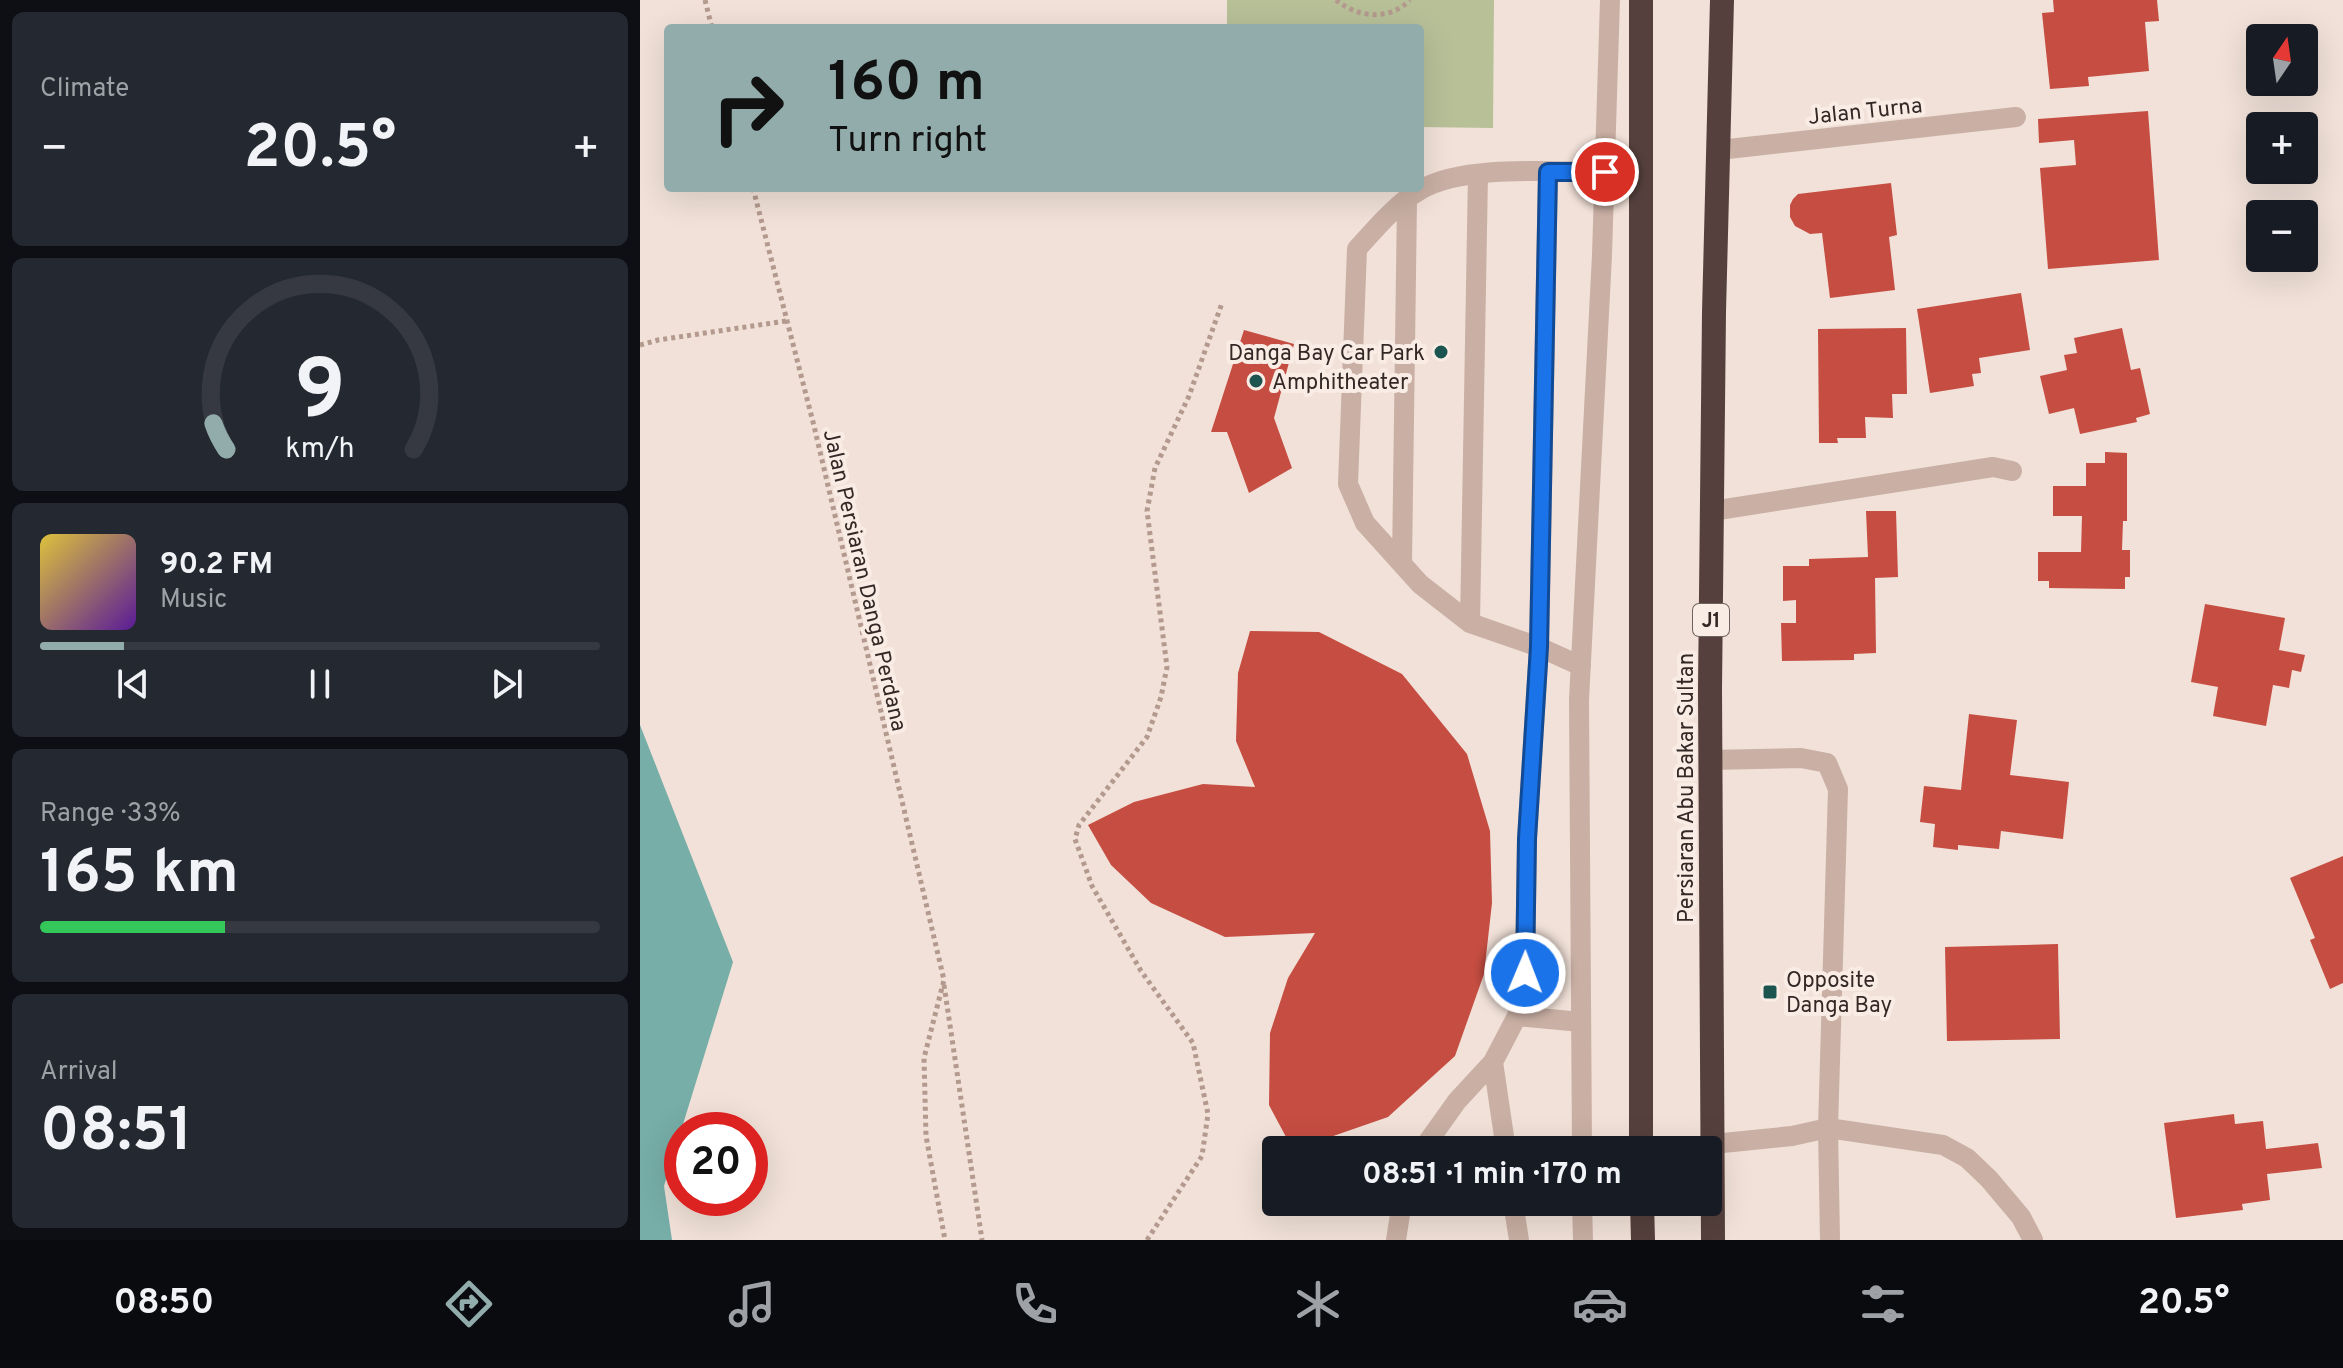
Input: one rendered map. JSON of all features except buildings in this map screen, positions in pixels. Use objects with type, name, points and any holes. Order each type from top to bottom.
[{"type":"highway","name":"Persiaran Abu Bakar Sultan","points":[[1641,0],[1641,1136]]},
{"type":"highway","name":"Persiaran Abu Bakar Sultan","points":[[1713,1136],[1710,760],[1722,0]]},
{"type":"highway","points":[[1642,1216],[1643,1240]]},
{"type":"highway","name":"Persiaran Abu Bakar Sultan","points":[[1713,1216],[1713,1240]]},
{"type":"street","points":[[1582,1136],[1579,700],[1605,172],[1610,0]]},
{"type":"street","name":"Jalan Turna","points":[[1719,150],[2016,117]]},
{"type":"street","points":[[1432,1136],[1457,1101],[1493,1062],[1517,1016],[1525,973],[1527,839],[1539,647],[1548,172]]},
{"type":"street","points":[[1424,188],[1462,175],[1605,172]]},
{"type":"street","points":[[1470,623],[1478,174]]},
{"type":"street","points":[[1418,192],[1385,217],[1357,249],[1348,484],[1365,523],[1420,584],[1470,623],[1539,647],[1581,666]]},
{"type":"street","points":[[1402,563],[1407,201]]},
{"type":"street","points":[[1712,511],[1993,467],[2012,471]]},
{"type":"street","points":[[1710,760],[1801,758],[1827,763],[1838,789],[1828,1128],[1830,1240]]},
{"type":"street","points":[[1517,1016],[1581,1022]]},
{"type":"street","points":[[1493,1062],[1504,1136]]},
{"type":"street","points":[[1722,1143],[1792,1136],[1828,1128],[1943,1145],[1967,1158],[1989,1179],[2021,1217],[2033,1240]]},
{"type":"street","points":[[1396,1240],[1400,1216]]},
{"type":"street","points":[[1515,1216],[1519,1240]]},
{"type":"street","points":[[1582,1216],[1583,1240]]},
{"type":"path","points":[[705,0],[711,24]]},
{"type":"path","points":[[1336,0],[1354,12],[1372,15],[1390,13],[1410,0]]},
{"type":"path","name":"Jalan Persiaran Danga Perdana","points":[[754,192],[814,426],[944,980],[982,1240]]},
{"type":"path","points":[[1147,1240],[1202,1156],[1208,1114],[1193,1043],[1141,971],[1092,886],[1075,839],[1079,825],[1147,737],[1161,697],[1167,667],[1147,511],[1155,468],[1189,396],[1222,303]]},
{"type":"path","points":[[640,345],[786,321]]},
{"type":"path","name":"Jalan Persiaran Danga Perdana","points":[[944,980],[924,1058],[926,1136],[945,1240]]},
{"type":"green space","points":[[1227,0],[1494,0],[1493,128],[1424,127],[1424,24],[1227,24]]},
{"type":"water","points":[[640,725],[733,962],[687,1112],[664,1112],[664,1216],[668,1216],[672,1240],[640,1240]]},
{"type":"place","name":"Danga Bay Car Park","points":[[1441,352]]},
{"type":"place","name":"Amphitheater","points":[[1256,381]]},
{"type":"place","name":"Opposite Danga Bay","points":[[1770,992]]},
{"type":"route","points":[[1525,973],[1527,839],[1539,647],[1548,172],[1605,172]]}]
